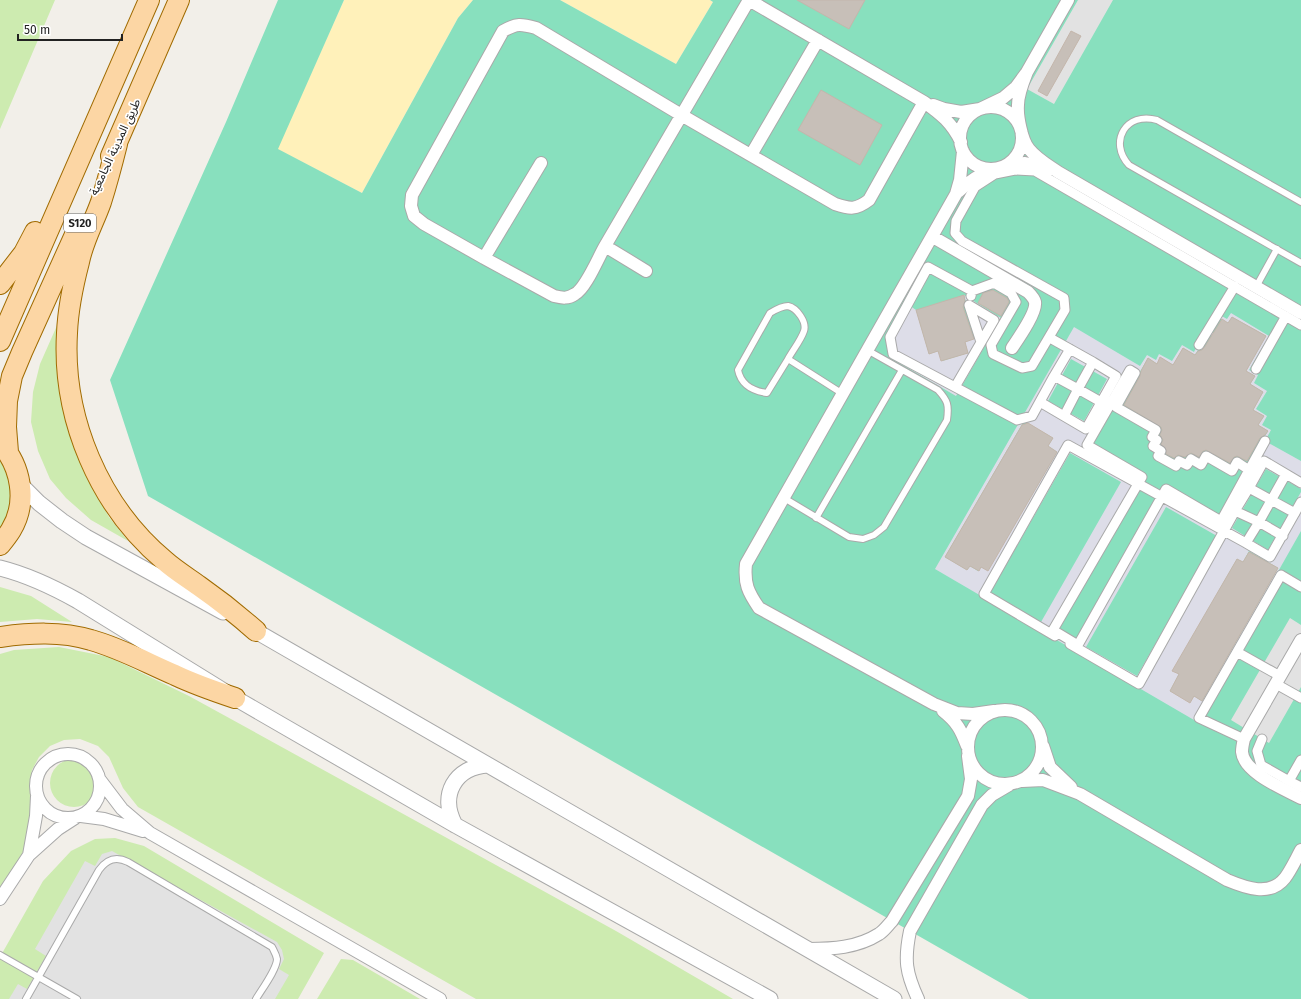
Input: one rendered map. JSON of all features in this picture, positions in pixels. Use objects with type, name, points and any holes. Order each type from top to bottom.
[{"type":"main road","name":"S120","points":[[0,341],[149,0]]},
{"type":"main road","name":"طريق المدينة الجامعية","points":[[4,447],[7,408],[12,376],[117,144],[179,0]]},
{"type":"main road","points":[[0,284],[24,253],[70,165],[94,128]]},
{"type":"main road","points":[[117,144],[101,202],[79,260],[70,301],[67,333],[67,366],[71,397],[78,428],[89,459],[104,488],[121,514],[142,539],[165,561],[223,603],[256,631]]},
{"type":"main road","points":[[0,545],[11,530],[18,515],[21,500],[20,484],[16,467],[4,447]]},
{"type":"main road","points":[[0,637],[28,633],[60,634],[90,639],[120,650],[200,686],[235,698]]},
{"type":"street","points":[[924,102],[869,200],[860,207],[849,208],[835,204],[682,116],[536,28],[523,24],[513,25],[503,31],[412,195],[411,206],[414,216],[424,224],[554,296],[564,298],[576,294],[584,286],[605,246],[682,116],[749,0],[924,102],[943,116],[954,129],[969,159],[977,165],[986,168],[1025,163],[1058,172]]},
{"type":"street","points":[[1068,0],[1027,72],[1016,87],[1003,98],[971,114],[965,122],[961,132],[962,173],[956,194],[746,564],[745,577],[748,593],[759,608],[934,704],[957,713],[972,714],[1007,710],[1019,712],[1029,719],[1038,729],[1050,767],[1064,782],[1080,794],[1227,880],[1243,887],[1260,890],[1274,888],[1285,878],[1301,850]]},
{"type":"street","points":[[751,155],[818,40]]},
{"type":"street","points":[[956,194],[967,183],[980,174],[1012,161],[1018,154],[1022,137],[1018,105],[1027,72]]},
{"type":"street","points":[[924,102],[944,109],[961,112],[990,107],[1000,108],[1009,112],[1021,129],[1028,148],[1042,161],[1058,172],[1301,313]]},
{"type":"street","points":[[484,258],[541,163]]},
{"type":"street","points":[[1070,349],[1032,416],[1017,420],[893,354],[890,337],[928,267],[972,291],[994,283],[1011,293],[1016,302],[992,345],[994,354],[1022,368],[1032,366],[1050,338],[1065,310],[1064,298],[962,241],[955,233],[956,221],[975,187],[995,174],[1015,170],[1034,172],[1301,325]]},
{"type":"street","points":[[933,236],[1028,292],[1032,296],[1035,302],[1034,312],[1012,348]]},
{"type":"street","points":[[605,246],[646,271]]},
{"type":"street","points":[[1200,345],[1235,286]]},
{"type":"street","points":[[972,291],[969,304],[981,342]]},
{"type":"street","points":[[955,387],[994,320],[969,304]]},
{"type":"street","points":[[1256,369],[1286,316]]},
{"type":"street","points":[[1040,402],[1086,429],[1116,376],[1050,338]]},
{"type":"street","points":[[1064,416],[1093,362]]},
{"type":"street","points":[[1249,470],[1237,462],[1232,471],[1206,456],[1201,464],[1191,459],[1187,466],[1179,461],[1176,466],[1158,456],[1161,450],[1154,446],[1157,440],[1152,437],[1156,430],[1116,407],[1135,373],[1130,370],[1087,445],[1142,478],[1052,630],[1078,645],[1166,489],[1220,521],[1249,470],[1265,440]]},
{"type":"street","points":[[1054,376],[1101,402]]},
{"type":"street","points":[[1301,483],[1264,461],[1224,530],[1139,684],[984,594],[1068,445],[1224,530],[1270,557],[1301,502]]},
{"type":"street","points":[[1246,543],[1272,501],[1286,474]]},
{"type":"street","points":[[20,484],[39,503],[86,537],[256,631],[894,999]]},
{"type":"street","points":[[1249,488],[1295,513]]},
{"type":"street","points":[[1235,511],[1259,522],[1283,536]]},
{"type":"street","points":[[0,568],[28,577],[54,588],[78,601],[235,698],[455,825],[765,997]]},
{"type":"street","points":[[1244,739],[1199,718],[1281,575],[1301,587]]},
{"type":"street","points":[[1301,640],[1244,739],[1242,752],[1247,764],[1256,773],[1301,798]]},
{"type":"street","points":[[1237,652],[1301,698]]},
{"type":"street","points":[[934,704],[953,719],[962,732],[972,766],[979,775],[998,785],[1009,785]]},
{"type":"street","points":[[808,949],[833,949],[866,941],[880,934],[892,921],[968,796],[971,779],[968,738],[972,729],[978,722],[985,715],[994,711]]},
{"type":"street","points":[[1262,739],[1257,752],[1261,765],[1301,787]]},
{"type":"street","points":[[1022,781],[1031,774],[1038,764],[1042,753],[1042,741]]},
{"type":"street","points":[[29,855],[36,816],[37,796],[35,785],[38,773],[45,763],[54,757],[66,754],[77,755],[88,761],[122,809],[150,833]]},
{"type":"street","points":[[1289,781],[1301,760]]},
{"type":"street","points":[[455,825],[448,809],[449,792],[464,772],[476,767],[488,765]]},
{"type":"street","points":[[0,899],[29,855],[53,833],[88,811],[94,805],[100,789],[100,780]]},
{"type":"street","points":[[918,999],[906,966],[906,947],[910,931],[982,806],[992,795],[1009,785],[1022,781],[1043,780],[1080,794]]},
{"type":"street","points":[[37,796],[43,807],[52,814],[63,818],[78,817],[104,819],[150,833],[440,999]]},
{"type":"lane","points":[[1301,202],[1157,120],[1150,118],[1136,120],[1129,124],[1121,135],[1120,148],[1129,165],[1301,263]]},
{"type":"lane","points":[[1256,287],[1277,249]]},
{"type":"lane","points":[[789,306],[798,311],[804,322],[805,330],[788,359],[766,393],[752,390],[744,385],[739,378],[738,370],[770,312],[789,306]]},
{"type":"lane","points":[[784,498],[849,537],[863,538],[874,535],[884,527],[947,420],[949,408],[946,398],[938,390],[867,350]]},
{"type":"lane","points":[[788,359],[843,394]]},
{"type":"lane","points":[[816,518],[902,370]]},
{"type":"lane","points":[[26,999],[99,870],[103,864],[115,858],[122,859],[272,947],[276,953],[277,960],[275,967],[256,999]]},
{"type":"lane","points":[[0,955],[77,999]]},
{"type":"green space","points":[[0,0],[55,0],[0,129]]},
{"type":"green space","points":[[278,0],[344,0],[278,149],[362,193],[458,18],[473,0],[560,0],[676,64],[713,2],[710,0],[1301,0],[1301,999],[1029,999],[148,496],[110,380],[226,122]]},
{"type":"green space","points":[[59,321],[68,424],[77,455],[93,489],[109,517],[128,541],[91,520],[66,498],[50,479],[38,451],[31,422],[33,392],[40,364]]},
{"type":"green space","points":[[0,452],[4,458],[14,498],[8,521],[0,530]]},
{"type":"green space","points":[[0,587],[31,596],[72,622],[37,619],[0,622]]},
{"type":"green space","points":[[59,647],[109,657],[189,696],[616,931],[733,999],[476,999],[138,807],[123,788],[109,757],[98,746],[80,739],[64,740],[50,746],[39,757],[32,770],[30,782],[32,797],[30,840],[0,891],[0,654],[14,650]]},
{"type":"green space","points":[[74,759],[83,761],[91,766],[96,774],[98,783],[96,792],[91,800],[83,805],[74,807],[65,805],[57,800],[52,792],[50,783],[52,774],[57,766],[65,761]]},
{"type":"green space","points":[[115,838],[144,846],[324,953],[298,999],[0,999],[0,957],[43,881],[71,851],[95,839]]},
{"type":"green space","points":[[341,959],[353,960],[420,999],[317,999]]},
{"type":"sand","points":[[344,0],[473,0],[458,18],[362,193],[277,149]]},
{"type":"sand","points":[[560,0],[710,0],[713,2],[676,64]]},
{"type":"shaded area","points":[[1078,0],[1113,0],[1054,104],[1027,89]]},
{"type":"shaded area","points":[[964,295],[1001,318],[956,396],[889,357],[886,338],[906,303],[916,310],[929,354],[938,351],[942,361],[968,353],[965,342],[976,338]]},
{"type":"shaded area","points":[[1231,313],[1269,336],[1249,370],[1258,375],[1254,383],[1267,391],[1256,409],[1267,416],[1262,425],[1271,430],[1265,441],[1301,461],[1301,489],[1266,469],[1232,528],[1268,550],[1301,492],[1301,531],[1194,720],[935,569],[1074,327],[1140,366],[1147,355],[1156,360],[1159,354],[1172,361],[1182,345],[1194,352],[1198,344],[1207,349],[1214,337],[1207,333],[1218,314],[1227,319]],"holes":[[[1232,317],[1266,336],[1246,371],[1255,376],[1250,384],[1263,392],[1253,410],[1264,416],[1258,425],[1268,431],[1247,467],[1236,460],[1231,468],[1206,453],[1201,462],[1190,456],[1187,462],[1178,458],[1175,463],[1161,455],[1164,450],[1157,445],[1161,439],[1156,436],[1160,429],[1120,406],[1148,358],[1157,364],[1161,358],[1173,365],[1183,348],[1195,355],[1199,348],[1208,353],[1218,336],[1211,332],[1219,318],[1228,323]],[[1071,359],[1107,379],[1084,421],[1048,401]],[[1130,370],[1135,373],[1116,407],[1156,430],[1152,437],[1157,440],[1153,446],[1161,451],[1158,456],[1176,466],[1179,461],[1187,465],[1191,459],[1201,465],[1206,456],[1232,471],[1237,463],[1249,470],[1220,521],[1166,489],[1078,645],[1053,630],[1142,477],[1087,445]],[[1024,421],[1053,438],[1048,446],[1057,452],[988,570],[981,567],[978,571],[970,566],[967,570],[945,557]],[[1070,453],[1121,482],[1041,622],[990,593]],[[1166,507],[1217,536],[1137,676],[1086,647]],[[1249,551],[1278,568],[1202,701],[1194,696],[1190,702],[1170,691],[1179,674],[1173,670],[1237,559],[1243,562]]]},
{"type":"shaded area","points":[[1290,618],[1301,625],[1301,687],[1269,743],[1231,720]]},
{"type":"shaded area","points":[[112,851],[277,942],[282,950],[284,959],[279,969],[289,975],[275,999],[9,999],[18,984],[27,989],[46,956],[35,949],[85,861],[95,866],[102,854]]},
{"type":"building","points":[[797,0],[865,0],[849,29]]},
{"type":"building","points":[[1071,31],[1081,36],[1047,96],[1038,91]]},
{"type":"building","points":[[821,90],[882,125],[860,165],[798,130]]},
{"type":"building","points":[[993,290],[1007,298],[1009,302],[1001,316],[978,303],[983,293]]},
{"type":"building","points":[[964,295],[965,301],[963,307],[974,339],[965,342],[968,353],[941,361],[938,351],[929,354],[916,310]]},
{"type":"building","points":[[1232,317],[1266,336],[1246,371],[1255,376],[1250,384],[1263,392],[1253,410],[1264,416],[1258,425],[1268,431],[1260,438],[1247,461],[1237,456],[1234,457],[1230,463],[1206,450],[1203,451],[1199,457],[1191,453],[1185,457],[1178,455],[1174,458],[1166,454],[1166,449],[1161,444],[1163,440],[1160,435],[1162,430],[1161,427],[1124,405],[1148,358],[1157,364],[1160,357],[1173,365],[1183,348],[1195,355],[1198,351],[1204,348],[1222,319],[1228,323]]},
{"type":"building","points":[[1028,423],[1053,438],[1048,446],[1057,452],[988,571],[981,567],[979,571],[970,566],[967,570],[945,557],[1022,425]]},
{"type":"building","points":[[1249,552],[1278,568],[1202,701],[1194,696],[1190,703],[1170,691],[1179,674],[1172,671],[1237,559],[1243,562]]}]
